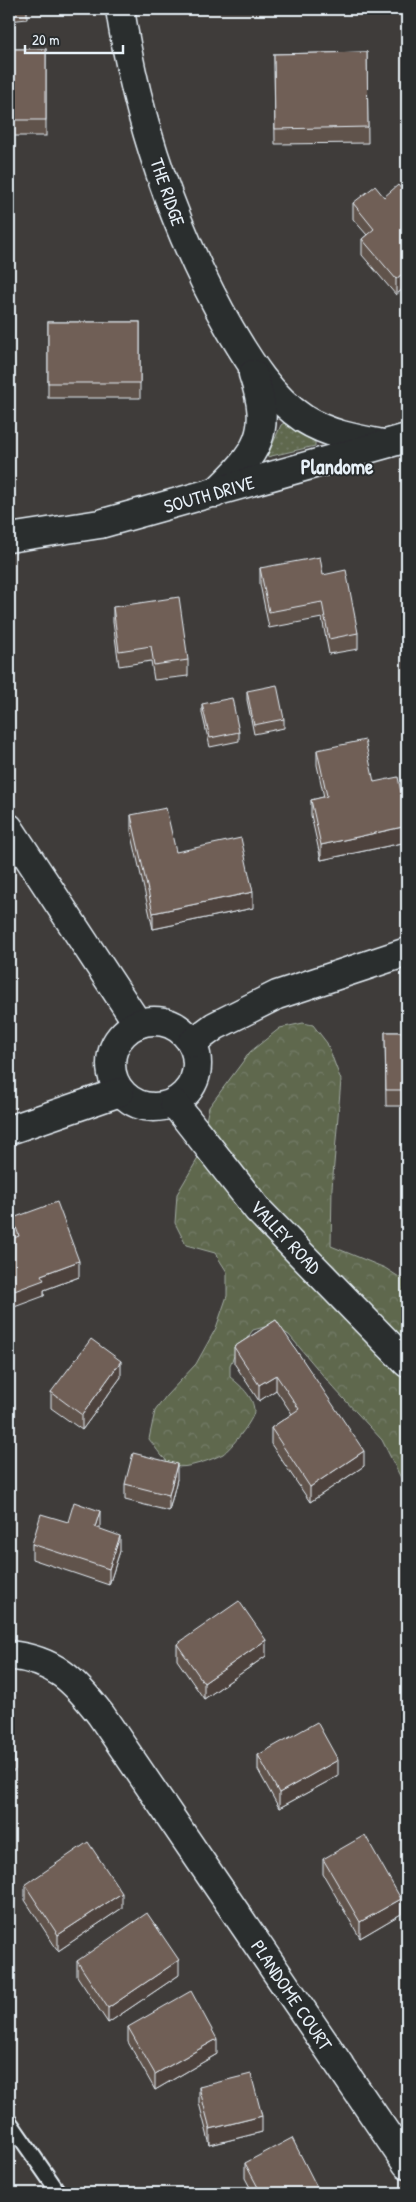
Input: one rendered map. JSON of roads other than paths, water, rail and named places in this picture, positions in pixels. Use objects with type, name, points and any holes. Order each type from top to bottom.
[{"type":"street","name":"THE RIDGE","points":[[120,9],[128,58],[146,127],[186,243],[220,311],[250,363],[273,392],[304,418],[320,428],[339,435],[395,441]]},
{"type":"street","name":"THE RIDGE","points":[[215,493],[255,449],[262,431],[263,413],[261,396],[250,363]]},
{"type":"street","name":"SOUTH DRIVE","points":[[9,538],[100,524],[395,441]]},
{"type":"street","points":[[9,828],[138,1024]]},
{"type":"street","points":[[192,1043],[215,1026],[277,995],[407,952]]},
{"type":"street","points":[[158,1021],[172,1024],[183,1032],[192,1043],[197,1056],[197,1069],[193,1083],[185,1094],[174,1102],[160,1107],[145,1106],[132,1101],[120,1092],[113,1079],[110,1064],[113,1050],[120,1037],[131,1027],[144,1022],[158,1021]]},
{"type":"street","points":[[9,1130],[120,1092]]},
{"type":"street","name":"VALLEY ROAD","points":[[174,1102],[258,1210],[407,1363]]},
{"type":"street","name":"PLANDOME COURT","points":[[9,1655],[46,1663],[78,1685],[101,1715],[407,2164]]},
{"type":"lane","points":[[9,2121],[59,2193]]},
{"type":"district","name":"Plandome","points":[[337,467]]}]
